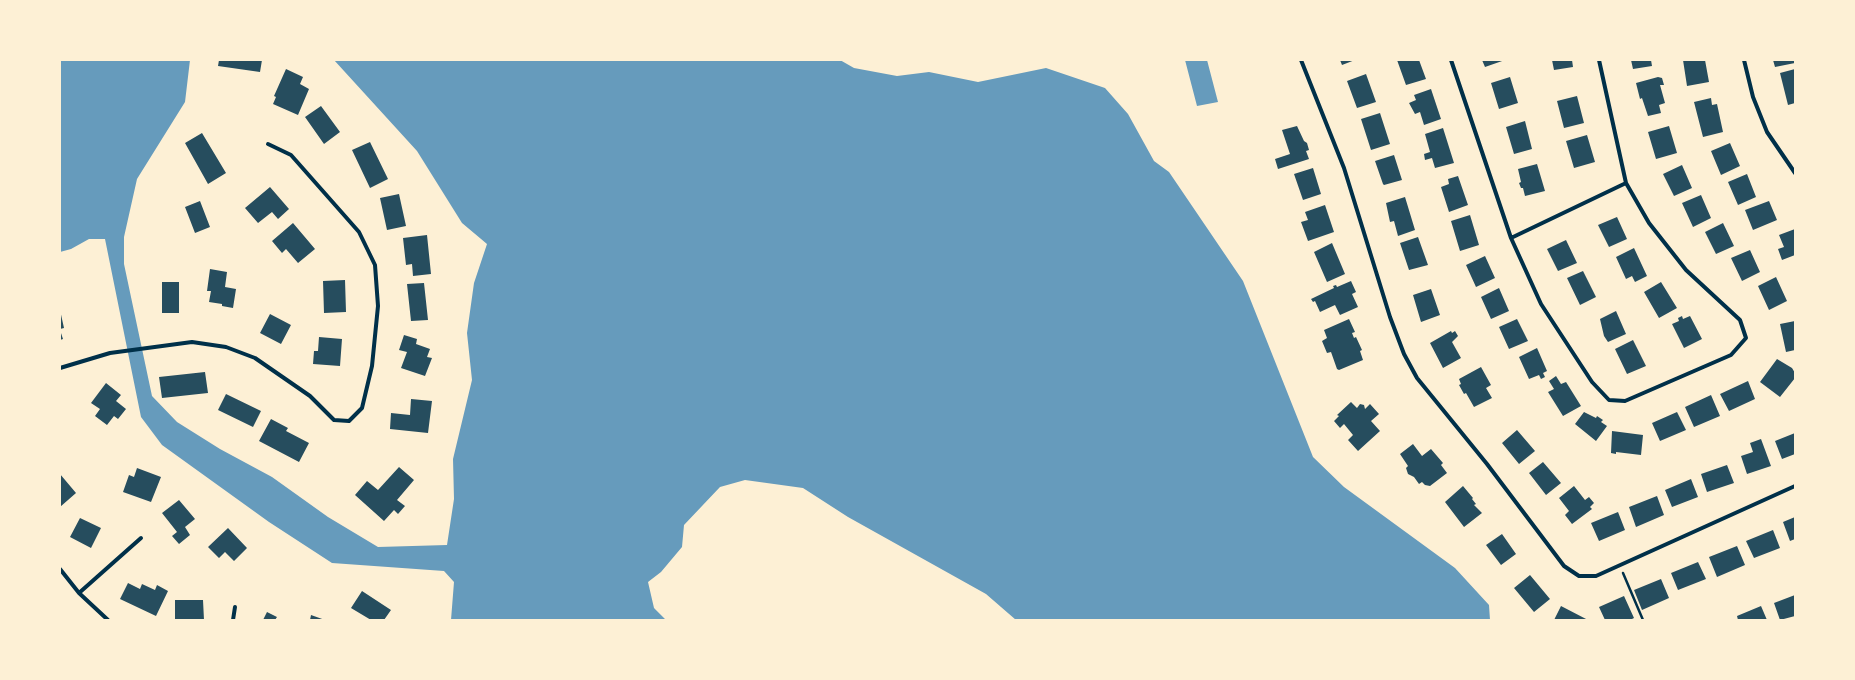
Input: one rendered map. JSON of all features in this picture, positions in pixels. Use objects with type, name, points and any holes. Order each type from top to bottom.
[{"type":"street","points":[[1301,60],[1344,168],[1390,317],[1404,354],[1417,378],[1487,464],[1564,566],[1579,576],[1596,576],[1795,486]]},
{"type":"street","points":[[1451,60],[1511,238],[1541,304],[1592,382],[1609,400],[1625,401],[1731,355],[1746,338],[1740,320],[1686,270],[1649,223],[1626,183],[1599,60]]},
{"type":"street","points":[[1744,60],[1753,97],[1767,132],[1795,173]]},
{"type":"street","points":[[60,368],[110,353],[147,347],[192,342],[226,346],[261,363],[310,396],[334,420],[349,421],[362,408],[372,366],[378,306],[375,265],[359,232],[291,155],[268,144]]},
{"type":"street","points":[[1511,238],[1626,183]]},
{"type":"street","points":[[80,593],[141,538]]},
{"type":"street","points":[[60,569],[80,593],[108,620]]},
{"type":"street","points":[[233,620],[235,607]]},
{"type":"path","points":[[1620,566],[1643,620]]},
{"type":"water","points":[[60,60],[190,60],[185,102],[137,179],[124,237],[124,264],[152,396],[177,422],[220,449],[272,477],[328,517],[378,547],[447,545],[454,499],[453,459],[472,380],[467,333],[474,283],[487,244],[462,223],[417,151],[334,60],[840,60],[854,68],[897,76],[929,72],[978,82],[1046,68],[1105,88],[1128,114],[1154,161],[1169,172],[1243,281],[1313,457],[1344,487],[1455,568],[1489,605],[1490,620],[1016,620],[986,594],[848,517],[803,488],[745,480],[720,487],[684,525],[682,547],[661,572],[648,582],[654,608],[666,620],[451,620],[454,582],[444,571],[332,563],[269,522],[162,445],[141,417],[105,239],[89,239],[71,249],[60,252]]},
{"type":"water","points":[[1185,60],[1207,60],[1218,102],[1197,106]]},
{"type":"building","points":[[219,60],[262,60],[260,72],[218,66]]},
{"type":"building","points":[[1340,60],[1355,60],[1342,65]]},
{"type":"building","points":[[1397,60],[1419,60],[1426,79],[1406,85]]},
{"type":"building","points":[[1482,60],[1505,60],[1485,67]]},
{"type":"building","points":[[1552,60],[1572,60],[1573,67],[1554,70]]},
{"type":"building","points":[[1631,60],[1651,60],[1652,66],[1633,69]]},
{"type":"building","points":[[1683,60],[1705,60],[1709,82],[1687,86]]},
{"type":"building","points":[[1773,60],[1795,60],[1795,63],[1775,67]]},
{"type":"building","points":[[286,69],[303,77],[300,84],[309,89],[298,115],[273,104],[276,97],[274,96]]},
{"type":"building","points":[[1795,69],[1795,103],[1788,105],[1780,73]]},
{"type":"building","points":[[1366,74],[1376,102],[1357,108],[1347,81]]},
{"type":"building","points":[[1510,77],[1518,103],[1499,109],[1491,83]]},
{"type":"building","points":[[1658,77],[1662,78],[1664,85],[1660,85],[1665,103],[1659,105],[1661,113],[1648,116],[1642,98],[1640,99],[1636,83]]},
{"type":"building","points":[[1431,89],[1441,119],[1424,125],[1420,112],[1415,114],[1409,103],[1416,100],[1414,95]]},
{"type":"building","points":[[1577,96],[1584,123],[1564,128],[1557,101]]},
{"type":"building","points":[[1711,98],[1712,105],[1717,104],[1723,132],[1703,137],[1694,102]]},
{"type":"building","points":[[321,106],[340,132],[324,144],[305,117]]},
{"type":"building","points":[[1380,113],[1390,144],[1371,150],[1361,119]]},
{"type":"building","points":[[1525,121],[1532,149],[1514,154],[1506,127]]},
{"type":"building","points":[[1297,126],[1304,141],[1307,143],[1309,150],[1306,151],[1309,159],[1278,169],[1275,159],[1290,154],[1282,130]]},
{"type":"building","points":[[1669,126],[1677,153],[1656,159],[1648,132]]},
{"type":"building","points":[[1443,128],[1454,163],[1435,168],[1432,158],[1425,160],[1424,154],[1430,152],[1425,134]]},
{"type":"building","points":[[202,133],[226,173],[208,184],[185,143]]},
{"type":"building","points":[[1587,135],[1595,162],[1574,168],[1566,141]]},
{"type":"building","points":[[370,142],[388,179],[370,188],[352,150]]},
{"type":"building","points":[[1730,143],[1740,166],[1721,175],[1711,151]]},
{"type":"building","points":[[1394,155],[1402,180],[1384,185],[1375,161]]},
{"type":"building","points":[[1537,164],[1545,191],[1525,196],[1523,188],[1521,188],[1519,183],[1521,182],[1518,169]]},
{"type":"building","points":[[1682,165],[1692,188],[1674,196],[1663,174]]},
{"type":"building","points":[[1313,168],[1321,194],[1303,200],[1294,174]]},
{"type":"building","points":[[1747,174],[1756,197],[1738,205],[1728,182]]},
{"type":"building","points":[[1458,176],[1468,205],[1449,212],[1441,187],[1449,184],[1448,179]]},
{"type":"building","points":[[270,187],[289,209],[278,219],[272,212],[258,223],[245,208]]},
{"type":"building","points":[[399,194],[406,226],[387,230],[380,198]]},
{"type":"building","points":[[1701,195],[1711,218],[1693,227],[1682,203]]},
{"type":"building","points":[[1405,197],[1415,230],[1398,236],[1394,221],[1390,222],[1386,203]]},
{"type":"building","points":[[200,201],[210,227],[195,233],[185,207]]},
{"type":"building","points":[[1769,201],[1777,220],[1753,230],[1745,210]]},
{"type":"building","points":[[1325,205],[1334,232],[1308,241],[1301,222],[1308,220],[1305,212]]},
{"type":"building","points":[[1470,215],[1479,245],[1460,251],[1451,221]]},
{"type":"building","points":[[1617,217],[1627,239],[1609,247],[1598,225]]},
{"type":"building","points":[[293,223],[315,249],[298,263],[286,249],[282,253],[272,241]]},
{"type":"building","points":[[1723,223],[1734,246],[1716,254],[1705,232]]},
{"type":"building","points":[[1795,229],[1795,255],[1782,260],[1778,249],[1784,247],[1779,235]]},
{"type":"building","points":[[427,235],[431,274],[413,276],[412,264],[406,265],[403,238]]},
{"type":"building","points":[[1418,237],[1428,265],[1409,270],[1400,243]]},
{"type":"building","points":[[1566,240],[1577,263],[1558,271],[1547,249]]},
{"type":"building","points":[[1332,243],[1345,274],[1327,282],[1314,252]]},
{"type":"building","points":[[1634,248],[1647,276],[1635,282],[1632,276],[1626,279],[1616,257]]},
{"type":"building","points":[[1750,250],[1760,272],[1742,281],[1731,258]]},
{"type":"building","points":[[1485,256],[1495,278],[1476,287],[1466,265]]},
{"type":"building","points":[[210,269],[227,272],[225,287],[236,289],[233,308],[222,306],[222,304],[209,302],[211,291],[207,291]]},
{"type":"building","points":[[1583,271],[1596,297],[1580,305],[1567,278]]},
{"type":"building","points":[[1776,277],[1787,301],[1769,310],[1758,286]]},
{"type":"building","points":[[345,280],[346,312],[324,313],[323,281]]},
{"type":"building","points":[[1351,281],[1356,292],[1352,294],[1358,307],[1340,315],[1335,305],[1320,312],[1315,301],[1313,302],[1311,299],[1334,288],[1333,286],[1336,285],[1337,287]]},
{"type":"building","points":[[162,282],[179,282],[179,313],[162,313]]},
{"type":"building","points":[[1661,282],[1677,308],[1659,318],[1644,292]]},
{"type":"building","points":[[424,283],[428,320],[411,321],[407,284]]},
{"type":"building","points":[[1499,288],[1509,311],[1491,319],[1481,297]]},
{"type":"building","points":[[1431,289],[1440,315],[1421,322],[1413,295]]},
{"type":"building","points":[[60,310],[64,328],[60,329]]},
{"type":"building","points":[[1616,311],[1626,334],[1608,342],[1604,336],[1600,319]]},
{"type":"building","points":[[270,314],[291,325],[281,344],[260,333]]},
{"type":"building","points":[[1682,316],[1683,319],[1690,316],[1702,339],[1684,348],[1672,324],[1679,321],[1678,318]]},
{"type":"building","points":[[1349,319],[1355,332],[1352,333],[1354,338],[1356,337],[1362,350],[1360,351],[1363,360],[1339,370],[1337,369],[1331,352],[1327,353],[1322,341],[1327,338],[1324,330]]},
{"type":"building","points":[[1517,319],[1528,341],[1509,349],[1499,327]]},
{"type":"building","points":[[1795,321],[1795,350],[1786,352],[1780,324]]},
{"type":"building","points":[[60,330],[63,339],[60,340]]},
{"type":"building","points":[[1451,331],[1452,333],[1455,331],[1458,336],[1452,342],[1461,358],[1443,368],[1430,343]]},
{"type":"building","points":[[404,335],[417,339],[416,344],[430,349],[427,357],[432,358],[425,376],[401,368],[407,352],[399,350]]},
{"type":"building","points":[[319,337],[342,339],[340,366],[313,364],[314,351],[318,351]]},
{"type":"building","points":[[1633,340],[1646,366],[1627,374],[1615,349]]},
{"type":"building","points":[[1537,348],[1547,371],[1543,373],[1545,377],[1541,379],[1539,375],[1529,379],[1519,357]]},
{"type":"building","points":[[1777,359],[1792,368],[1795,373],[1795,378],[1780,397],[1760,382]]},
{"type":"building","points":[[1481,367],[1491,385],[1486,388],[1492,398],[1474,407],[1466,393],[1464,394],[1459,385],[1461,384],[1459,379]]},
{"type":"building","points":[[205,372],[208,393],[162,398],[159,377]]},
{"type":"building","points":[[1556,376],[1561,384],[1566,382],[1581,406],[1563,416],[1548,392],[1554,389],[1549,381]]},
{"type":"building","points":[[1748,381],[1755,399],[1729,411],[1720,394]]},
{"type":"building","points":[[106,383],[121,395],[116,401],[126,409],[118,419],[114,416],[107,425],[95,416],[100,409],[91,403]]},
{"type":"building","points":[[226,394],[261,411],[253,427],[218,410]]},
{"type":"building","points":[[1711,395],[1720,416],[1694,427],[1685,407]]},
{"type":"building","points":[[411,399],[432,401],[428,433],[390,429],[391,413],[410,415]]},
{"type":"building","points":[[1351,402],[1357,408],[1360,404],[1364,405],[1365,409],[1370,404],[1379,414],[1371,421],[1380,431],[1358,451],[1348,440],[1353,435],[1344,424],[1340,428],[1334,421],[1339,416],[1337,415]]},
{"type":"building","points":[[1584,412],[1596,418],[1597,416],[1603,420],[1601,422],[1607,426],[1596,441],[1575,424]]},
{"type":"building","points":[[1677,412],[1686,430],[1660,441],[1652,423]]},
{"type":"building","points":[[271,419],[288,428],[286,431],[309,443],[299,462],[259,441]]},
{"type":"building","points":[[1517,430],[1535,451],[1519,464],[1502,443]]},
{"type":"building","points":[[1612,431],[1643,435],[1641,455],[1616,452],[1616,454],[1611,453]]},
{"type":"building","points":[[1795,433],[1795,454],[1782,459],[1775,441]]},
{"type":"building","points":[[1761,439],[1771,466],[1747,474],[1741,456],[1753,452],[1750,443]]},
{"type":"building","points":[[1413,444],[1422,456],[1431,449],[1443,463],[1441,465],[1447,473],[1430,486],[1425,485],[1422,482],[1419,484],[1414,477],[1408,474],[1406,468],[1408,466],[1400,454]]},
{"type":"building","points":[[1543,462],[1561,483],[1546,495],[1529,473]]},
{"type":"building","points":[[1727,465],[1734,483],[1707,492],[1701,474]]},
{"type":"building","points":[[399,467],[414,480],[397,500],[405,506],[398,514],[394,510],[384,521],[355,495],[367,481],[378,490]]},
{"type":"building","points":[[137,468],[161,477],[151,502],[123,492],[129,475],[134,477]]},
{"type":"building","points":[[60,474],[76,493],[60,507]]},
{"type":"building","points":[[1691,479],[1698,497],[1672,507],[1665,490]]},
{"type":"building","points":[[1463,486],[1473,498],[1472,499],[1476,504],[1474,505],[1482,513],[1464,527],[1445,502]]},
{"type":"building","points":[[1574,486],[1585,500],[1589,497],[1594,503],[1590,507],[1592,509],[1572,524],[1565,515],[1569,511],[1559,498]]},
{"type":"building","points":[[1657,496],[1664,515],[1636,527],[1629,507]]},
{"type":"building","points":[[179,500],[195,519],[185,527],[190,535],[179,544],[172,536],[177,532],[162,513]]},
{"type":"building","points":[[1618,512],[1625,530],[1599,541],[1591,523]]},
{"type":"building","points":[[1795,517],[1795,539],[1790,541],[1783,522]]},
{"type":"building","points":[[80,518],[101,528],[91,548],[70,537]]},
{"type":"building","points":[[228,528],[247,548],[234,561],[225,552],[219,558],[208,547]]},
{"type":"building","points":[[1773,530],[1780,548],[1754,558],[1746,541]]},
{"type":"building","points":[[1502,534],[1516,554],[1501,565],[1486,545]]},
{"type":"building","points":[[1737,546],[1745,565],[1717,577],[1709,557]]},
{"type":"building","points":[[1698,562],[1706,579],[1678,590],[1671,573]]},
{"type":"building","points":[[1530,575],[1550,599],[1534,612],[1514,588]]},
{"type":"building","points":[[1661,579],[1669,598],[1642,610],[1634,590]]},
{"type":"building","points":[[128,583],[140,589],[142,584],[155,590],[157,585],[168,591],[156,616],[120,599]]},
{"type":"building","points":[[362,591],[391,610],[384,620],[371,620],[351,608]]},
{"type":"building","points":[[1795,595],[1795,616],[1780,620],[1774,603]]},
{"type":"building","points":[[1624,596],[1634,618],[1630,620],[1605,620],[1599,607]]},
{"type":"building","points":[[175,600],[203,600],[204,620],[175,620]]},
{"type":"building","points":[[1561,606],[1588,620],[1554,620]]},
{"type":"building","points":[[1761,606],[1767,620],[1738,620],[1737,616]]},
{"type":"building","points":[[267,612],[277,617],[275,620],[263,620]]},
{"type":"building","points":[[311,615],[325,620],[310,620]]}]
